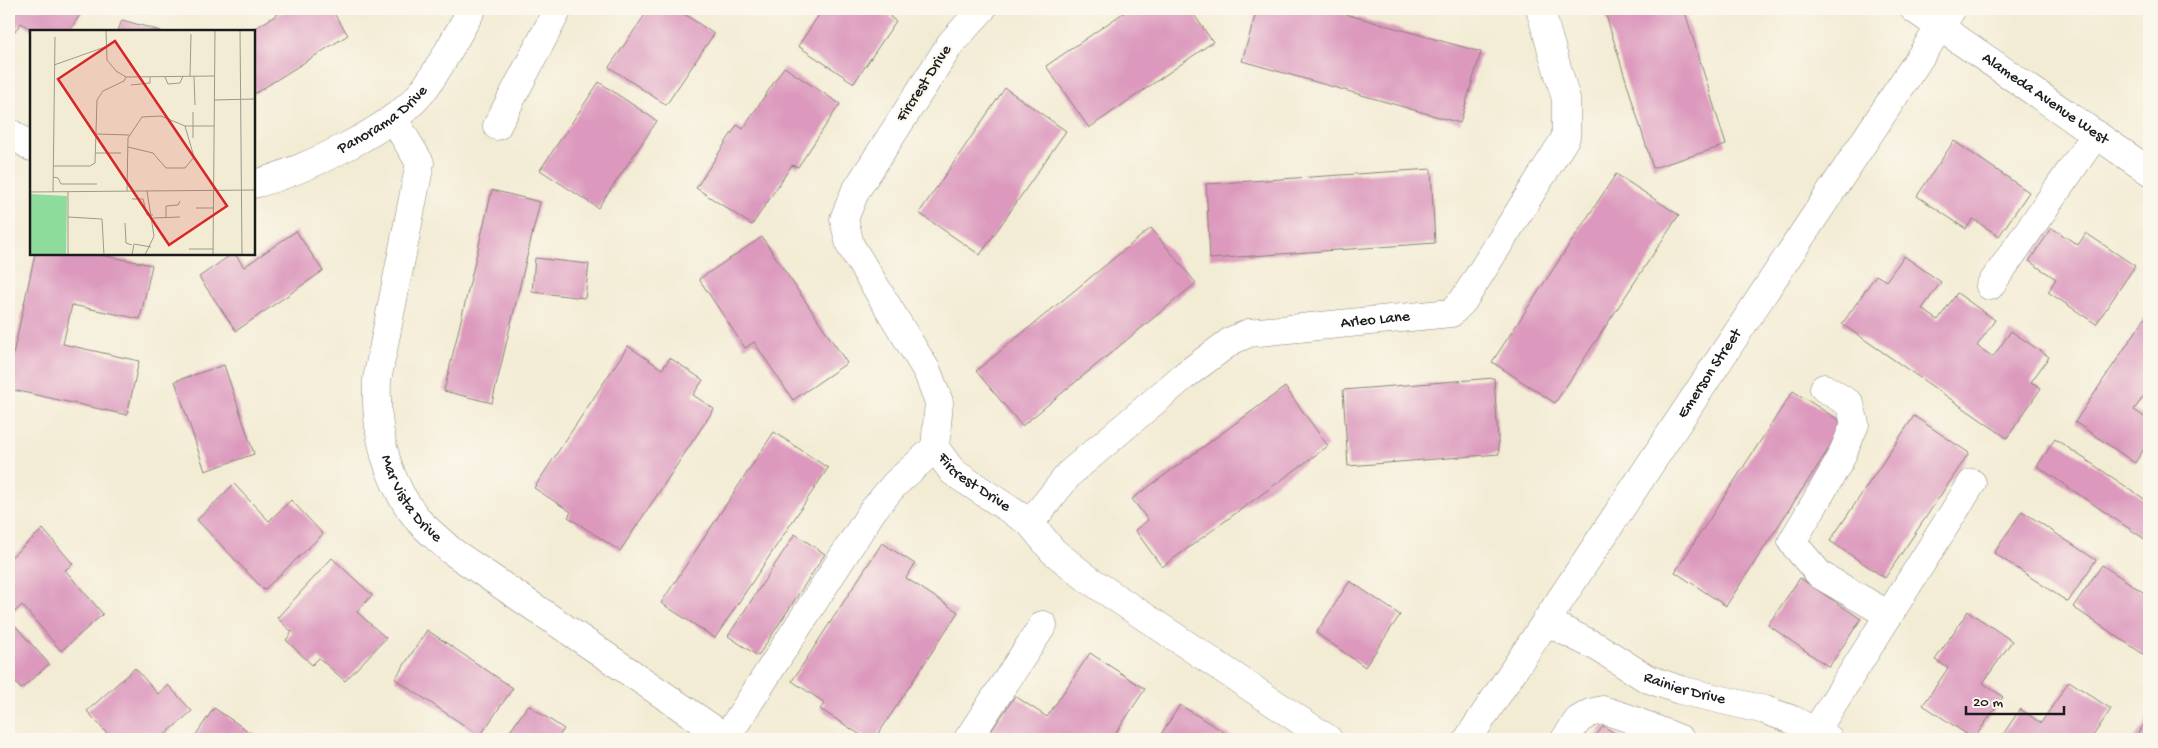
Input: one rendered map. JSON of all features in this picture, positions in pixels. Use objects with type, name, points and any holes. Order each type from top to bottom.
[{"type":"street","name":"Panorama Drive","points":[[255,184],[276,178],[328,156],[394,118],[425,89],[472,9]]},
{"type":"street","points":[[497,126],[558,9]]},
{"type":"street","name":"Fircrest Drive","points":[[982,9],[950,43],[854,192],[844,219],[850,245],[927,371],[940,402],[935,448],[953,472],[1030,523],[1053,551],[1088,579],[1328,739]]},
{"type":"street","name":"Arleo Lane","points":[[1030,523],[1070,473],[1184,376],[1231,341],[1249,334],[1451,313],[1463,301],[1566,137],[1566,99],[1540,9]]},
{"type":"street","name":"Alameda Avenue West","points":[[1914,9],[1946,18],[2096,134],[2149,171]]},
{"type":"street","name":"Emerson Street","points":[[1468,739],[1946,18]]},
{"type":"street","name":"Mar Vista Drive","points":[[394,118],[420,163],[377,380],[376,411],[380,440],[394,482],[419,520],[450,550],[727,739]]},
{"type":"street","points":[[9,132],[30,145]]},
{"type":"street","points":[[1990,286],[2096,134]]},
{"type":"street","points":[[1824,388],[1850,404],[1856,424],[1839,462],[1792,542],[1820,576],[1889,615]]},
{"type":"street","points":[[727,739],[873,510],[895,484],[935,448]]},
{"type":"street","points":[[1806,732],[1889,615],[1972,483]]},
{"type":"street","name":"Rainier Drive","points":[[1547,622],[1599,648],[1646,678],[1680,690],[1765,710],[1806,732]]},
{"type":"street","points":[[968,739],[1043,625]]},
{"type":"street","points":[[1565,739],[1578,720],[1590,713],[1603,710],[1680,739]]},
{"type":"building","points":[[9,9],[84,9],[70,30],[32,30],[21,23],[9,40]]},
{"type":"building","points":[[286,9],[331,9],[348,35],[255,93],[255,30],[253,30]]},
{"type":"building","points":[[649,9],[677,9],[714,34],[666,105],[609,67]]},
{"type":"building","points":[[823,9],[895,9],[890,17],[896,21],[854,83],[798,46]]},
{"type":"building","points":[[1129,9],[1190,9],[1213,42],[1089,128],[1046,66]]},
{"type":"building","points":[[1257,9],[1327,9],[1481,52],[1460,123],[1242,61]]},
{"type":"building","points":[[1604,9],[1684,9],[1726,145],[1653,168]]},
{"type":"building","points":[[122,20],[157,30],[118,30]]},
{"type":"building","points":[[784,67],[840,104],[798,167],[792,165],[752,225],[696,188],[737,125],[743,129]]},
{"type":"building","points":[[599,82],[657,121],[598,208],[540,170]]},
{"type":"building","points":[[1005,88],[1066,131],[980,255],[919,213]]},
{"type":"building","points":[[1954,141],[2029,192],[1999,236],[1973,219],[1966,229],[1917,196]]},
{"type":"building","points":[[1431,169],[1435,243],[1210,259],[1206,184]]},
{"type":"building","points":[[1616,174],[1679,215],[1555,403],[1492,362]]},
{"type":"building","points":[[492,190],[540,202],[492,403],[444,391]]},
{"type":"building","points":[[1151,228],[1196,283],[1022,426],[976,371]]},
{"type":"building","points":[[2052,228],[2078,245],[2086,233],[2135,266],[2096,324],[2048,292],[2056,279],[2029,261]]},
{"type":"building","points":[[296,231],[323,271],[236,331],[199,277],[231,255],[236,255],[244,267]]},
{"type":"building","points":[[762,237],[847,363],[793,400],[754,342],[745,348],[699,279]]},
{"type":"building","points":[[35,255],[101,255],[152,265],[140,319],[72,305],[63,344],[139,361],[127,415],[9,389],[9,373]]},
{"type":"building","points":[[1904,256],[1941,282],[1922,309],[1938,320],[1957,293],[1995,320],[1977,346],[1993,357],[2011,331],[2049,357],[2031,382],[2041,388],[2007,438],[1842,324],[1876,275],[1886,281]]},
{"type":"building","points":[[535,258],[589,264],[585,298],[532,292]]},
{"type":"building","points":[[2149,312],[2149,388],[2134,410],[2149,420],[2149,441],[2135,463],[2075,422]]},
{"type":"building","points":[[628,346],[662,369],[670,358],[703,380],[693,395],[714,409],[620,551],[568,517],[571,512],[534,488]]},
{"type":"building","points":[[224,365],[254,454],[205,471],[175,381]]},
{"type":"building","points":[[1494,378],[1499,454],[1348,466],[1343,390]]},
{"type":"building","points":[[1285,387],[1328,446],[1162,567],[1135,530],[1148,520],[1132,499]]},
{"type":"building","points":[[1793,391],[1845,424],[1726,606],[1675,572]]},
{"type":"building","points":[[1914,416],[1969,453],[1885,578],[1830,541]]},
{"type":"building","points":[[774,432],[828,468],[715,638],[661,603]]},
{"type":"building","points":[[2055,439],[2149,502],[2149,542],[2037,466]]},
{"type":"building","points":[[234,484],[269,521],[291,500],[323,534],[264,590],[197,520]]},
{"type":"building","points":[[2022,511],[2096,560],[2068,602],[1994,553]]},
{"type":"building","points":[[43,529],[73,564],[65,570],[103,614],[61,651],[22,605],[9,617],[9,559]]},
{"type":"building","points":[[795,534],[825,554],[758,656],[728,636]]},
{"type":"building","points":[[882,543],[915,564],[906,578],[958,612],[875,739],[867,739],[820,709],[825,703],[792,681]]},
{"type":"building","points":[[332,558],[372,595],[357,612],[386,638],[345,681],[319,658],[312,665],[286,640],[292,632],[277,618]]},
{"type":"building","points":[[2102,565],[2149,596],[2149,652],[2146,656],[2073,607]]},
{"type":"building","points":[[1800,578],[1861,619],[1829,667],[1768,625]]},
{"type":"building","points":[[1350,581],[1400,615],[1365,667],[1316,633]]},
{"type":"building","points":[[1968,611],[2012,641],[1983,683],[2003,697],[1974,739],[1923,705],[1948,668],[1935,660]]},
{"type":"building","points":[[11,621],[49,664],[21,689],[9,675],[9,622]]},
{"type":"building","points":[[427,630],[513,688],[480,736],[395,679]]},
{"type":"building","points":[[1090,653],[1145,689],[1112,739],[986,739],[1015,696],[1047,717]]},
{"type":"building","points":[[135,668],[158,694],[168,685],[192,711],[160,739],[112,739],[87,711]]},
{"type":"building","points":[[2069,681],[2111,709],[2091,739],[2000,739],[2020,709],[2041,723]]},
{"type":"building","points":[[528,705],[564,729],[557,739],[505,739]]},
{"type":"building","points":[[1180,705],[1235,739],[1158,739]]},
{"type":"building","points":[[214,708],[260,739],[193,739]]},
{"type":"building","points":[[2149,717],[2149,739],[2134,739]]},
{"type":"building","points":[[1603,726],[1624,739],[1594,739]]}]
